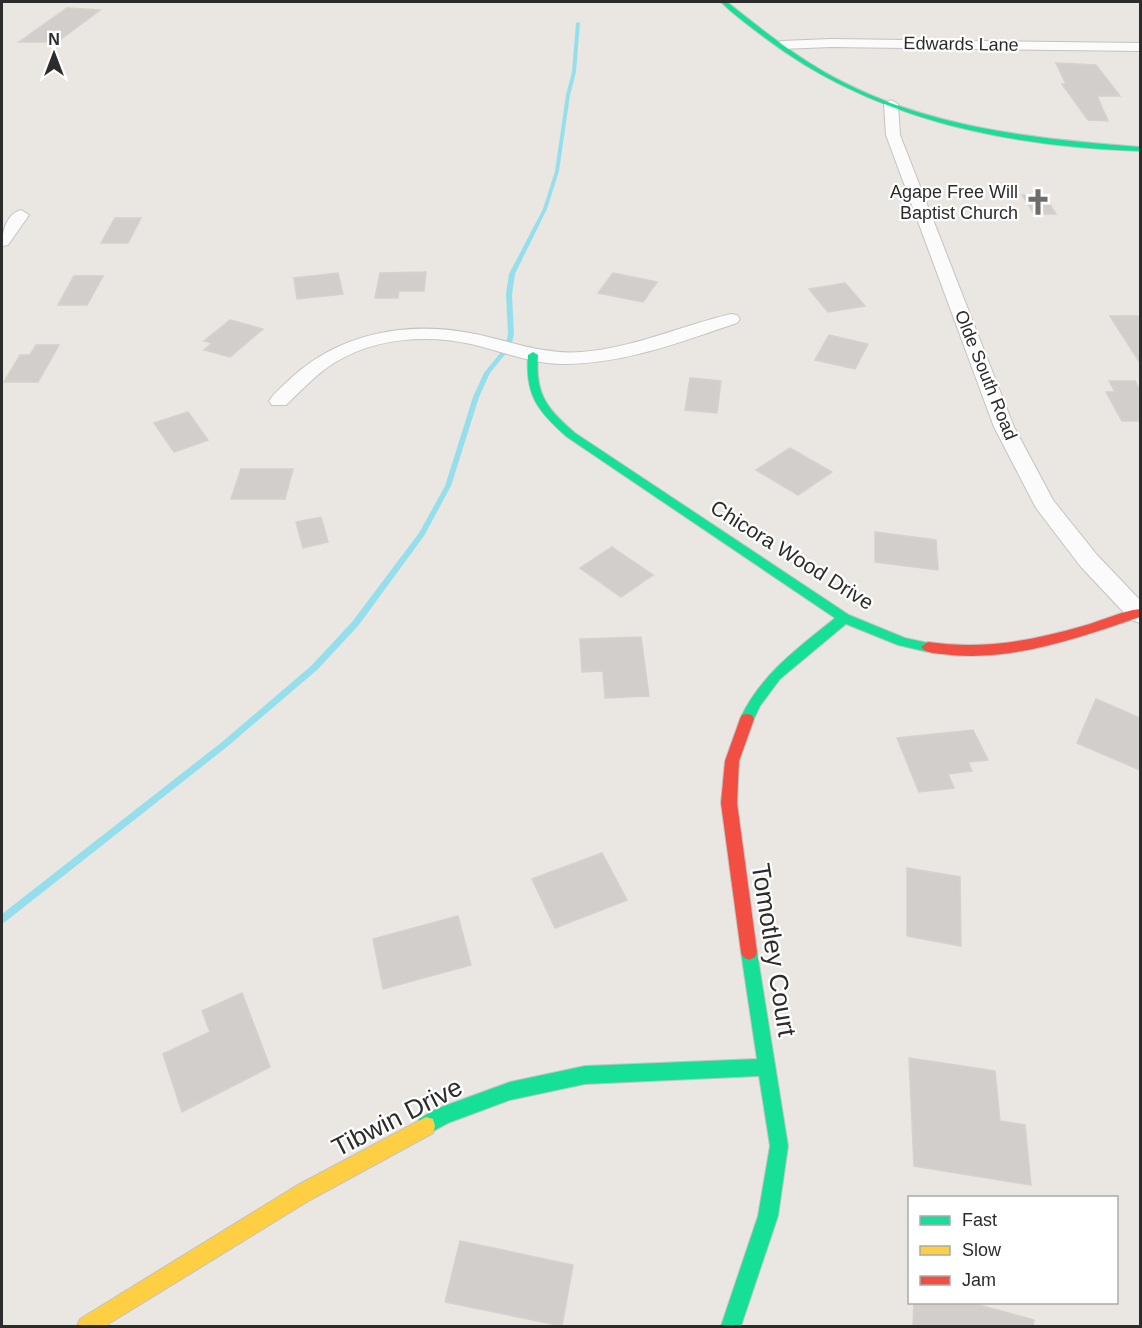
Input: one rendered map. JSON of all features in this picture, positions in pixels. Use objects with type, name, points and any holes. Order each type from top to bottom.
[{"type":"street","points":[[724,2],[781,45],[836,81],[891,104],[940,119],[1009,135],[1061,143],[1140,149]]},
{"type":"street","name":"Edwards Lane","points":[[781,45],[842,43],[1140,47]]},
{"type":"street","name":"Olde South Road","points":[[891,104],[893,135],[1004,427],[1044,503],[1089,561],[1140,614]]},
{"type":"street","points":[[893,135],[901,127],[911,123],[940,119]]},
{"type":"street","points":[[2,241],[21,215]]},
{"type":"street","points":[[279,401],[308,373],[330,358],[363,343],[394,336],[434,334],[470,339],[533,356],[559,359],[594,357],[650,344],[731,319]]},
{"type":"street","name":"Chicora Wood Drive","points":[[533,356],[530,377],[534,396],[549,417],[571,435],[844,618],[903,642],[941,650],[998,650],[1073,634],[1140,614]]},
{"type":"street","name":"Tomotley Court","points":[[731,1326],[768,1216],[778,1146],[768,1067],[735,859],[729,803],[732,761],[751,708],[770,683],[844,618]]},
{"type":"street","name":"Tibwin Drive","points":[[87,1326],[303,1192],[443,1116],[510,1090],[585,1075],[768,1067]]},
{"type":"building","points":[[67,8],[100,10],[57,42],[19,42]]},
{"type":"building","points":[[1056,63],[1096,65],[1120,96],[1097,96],[1108,121],[1088,120],[1062,84],[1066,84]]},
{"type":"building","points":[[1022,195],[1044,195],[1056,214],[1034,214]]},
{"type":"building","points":[[115,218],[141,218],[128,243],[101,243]]},
{"type":"building","points":[[426,272],[424,291],[399,291],[398,298],[375,298],[380,273]]},
{"type":"building","points":[[338,273],[343,294],[297,299],[294,278]]},
{"type":"building","points":[[613,273],[657,282],[643,302],[598,293]]},
{"type":"building","points":[[74,276],[103,276],[87,305],[58,305]]},
{"type":"building","points":[[845,283],[865,306],[828,312],[809,289]]},
{"type":"building","points":[[1110,316],[1140,316],[1140,363]]},
{"type":"building","points":[[230,320],[263,329],[230,357],[204,350],[212,343],[204,341]]},
{"type":"building","points":[[829,335],[868,344],[855,369],[815,360]]},
{"type":"building","points":[[36,345],[59,345],[38,382],[4,382],[20,355],[30,355]]},
{"type":"building","points":[[690,378],[721,381],[717,413],[685,410]]},
{"type":"building","points":[[1109,381],[1135,381],[1140,391],[1140,421],[1122,421],[1106,392],[1115,392]]},
{"type":"building","points":[[188,412],[208,440],[174,452],[154,423]]},
{"type":"building","points":[[790,448],[832,472],[798,495],[756,470]]},
{"type":"building","points":[[241,469],[293,469],[285,499],[231,499]]},
{"type":"building","points":[[321,517],[328,542],[303,548],[296,522]]},
{"type":"building","points":[[875,532],[936,540],[938,570],[875,562]]},
{"type":"building","points":[[612,547],[653,575],[621,597],[580,568]]},
{"type":"building","points":[[641,637],[649,696],[605,698],[603,671],[582,672],[580,639]]},
{"type":"building","points":[[1096,699],[1140,718],[1140,770],[1077,743]]},
{"type":"building","points":[[973,730],[988,760],[968,762],[972,771],[948,774],[954,788],[919,792],[897,738]]},
{"type":"building","points":[[602,853],[627,900],[555,928],[532,879]]},
{"type":"building","points":[[907,868],[960,877],[961,946],[907,936]]},
{"type":"building","points":[[458,916],[471,965],[383,989],[373,939]]},
{"type":"building","points":[[242,993],[270,1067],[182,1112],[163,1054],[210,1032],[202,1011]]},
{"type":"building","points":[[909,1058],[995,1071],[1000,1121],[1025,1125],[1031,1185],[914,1166]]},
{"type":"building","points":[[460,1241],[573,1265],[562,1326],[445,1302]]},
{"type":"building","points":[[914,1304],[975,1304],[1034,1320],[1033,1326],[913,1326]]},
{"type":"waterway","points":[[2,919],[225,744],[314,668],[355,624],[422,534],[448,486],[476,397],[487,373],[508,347],[511,334],[509,294],[512,274],[545,209],[557,171],[568,95],[574,72],[578,23]]},
{"type":"traffic: fast","points":[[724,2],[750,24],[820,73],[871,98],[907,111],[984,131],[1062,142],[1140,149]]},
{"type":"traffic: fast","points":[[533,355],[533,381],[539,401],[544,409],[571,435],[844,618],[903,642],[928,647]]},
{"type":"traffic: fast","points":[[747,719],[754,703],[776,676],[844,618]]},
{"type":"traffic: fast","points":[[731,1326],[768,1216],[779,1146],[749,952]]},
{"type":"traffic: fast","points":[[426,1126],[443,1116],[510,1091],[585,1075],[768,1067]]},
{"type":"traffic: slow","points":[[87,1326],[303,1193],[426,1126]]},
{"type":"traffic: jam","points":[[928,647],[954,651],[1008,648],[1062,637],[1139,613]]},
{"type":"traffic: jam","points":[[747,719],[732,761],[729,803],[749,952]]},
{"type":"place","name":"Agape Free Will Baptist Church","points":[[1038,202]]}]
